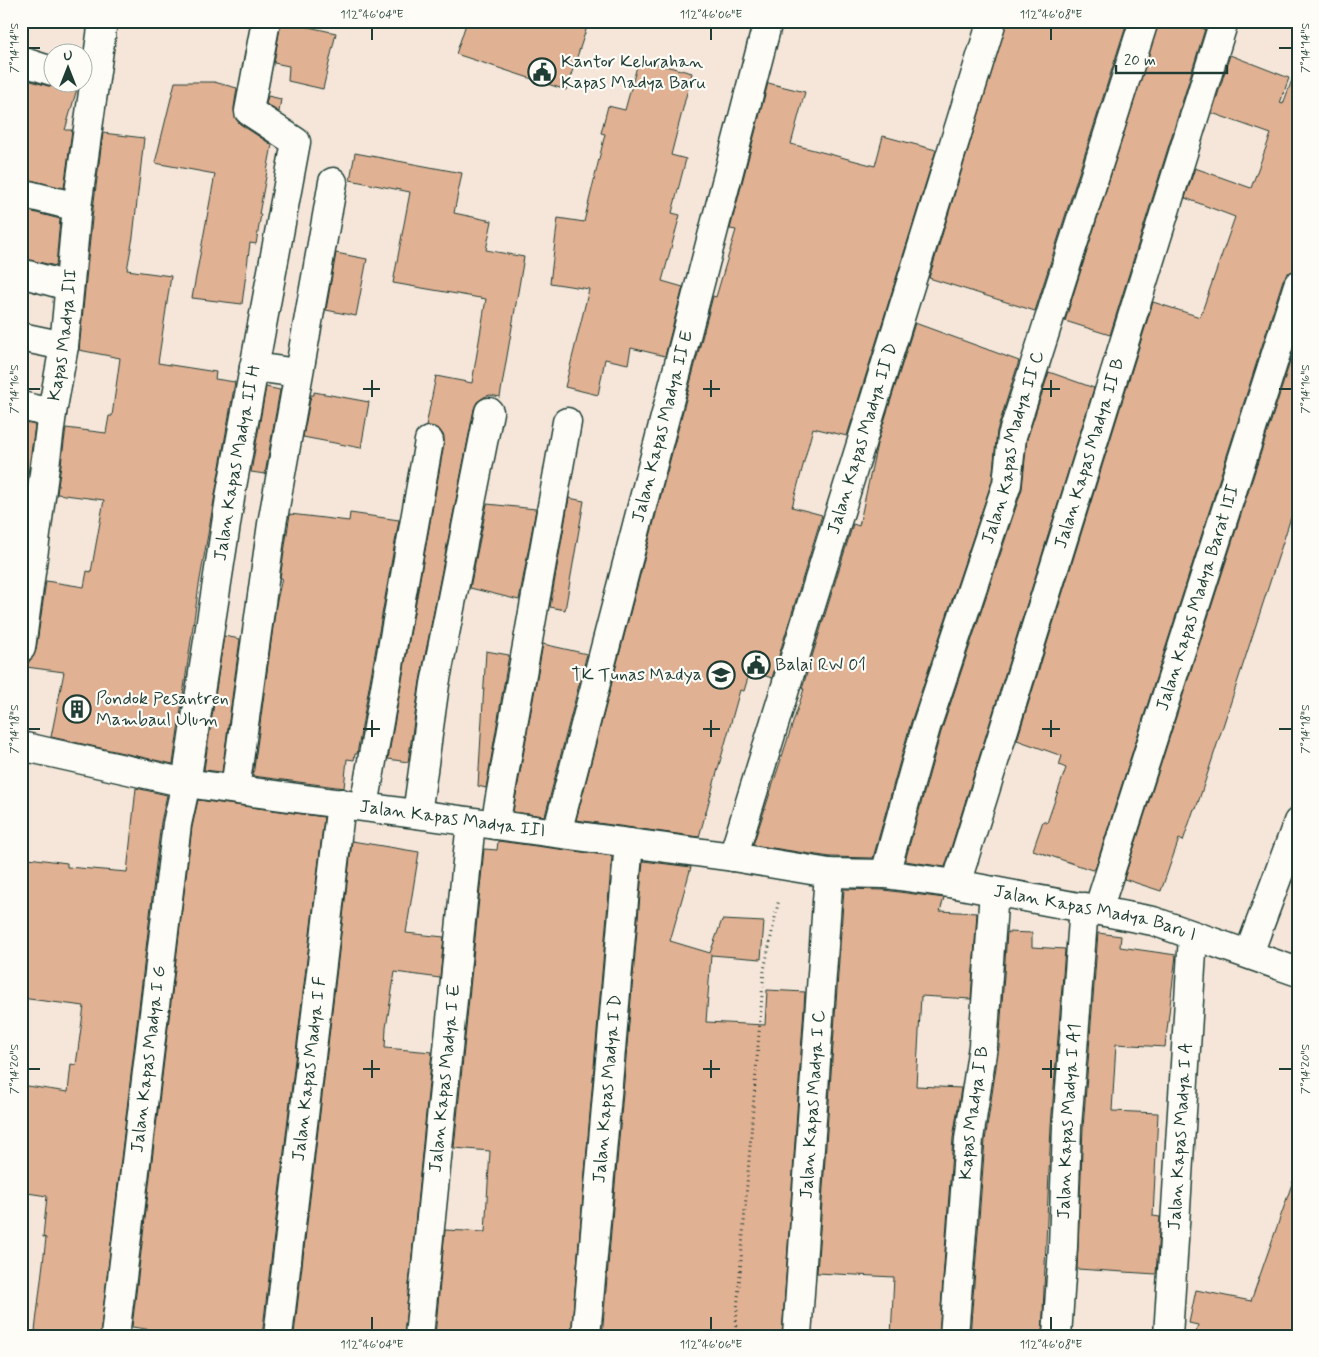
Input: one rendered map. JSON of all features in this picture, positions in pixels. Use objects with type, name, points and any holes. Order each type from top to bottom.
[{"type":"street","name":"Kapas Madya III","points":[[92,65],[103,21]]},
{"type":"street","name":"Jalan Kapas Madya II H","points":[[186,783],[231,492],[296,142],[249,111],[266,21]]},
{"type":"street","name":"Jalan Kapas Madya II E","points":[[557,833],[768,21]]},
{"type":"street","name":"Jalan Kapas Madya II D","points":[[733,857],[992,21]]},
{"type":"street","name":"Jalan Kapas Madya II C","points":[[885,874],[926,727],[1007,484],[1012,436],[1144,21]]},
{"type":"street","name":"Jalan Kapas Madya II B","points":[[956,884],[1224,21]]},
{"type":"street","points":[[21,61],[42,68]]},
{"type":"street","name":"Kapas Madya III","points":[[21,648],[32,482],[52,413],[64,346],[87,92]]},
{"type":"street","points":[[235,789],[272,524],[333,182]]},
{"type":"street","points":[[21,193],[77,207]]},
{"type":"street","points":[[21,273],[68,286]]},
{"type":"street","name":"Jalan Kapas Madya Barat III","points":[[1091,909],[1298,285]]},
{"type":"street","points":[[21,337],[64,346]]},
{"type":"street","points":[[254,367],[298,373]]},
{"type":"street","points":[[21,406],[52,413]]},
{"type":"street","points":[[417,814],[435,684],[489,412]]},
{"type":"street","name":"Jalan Kapas Madya I E","points":[[419,1336],[483,823],[567,422]]},
{"type":"street","name":"Jalan Kapas Madya I F","points":[[278,1336],[353,805],[429,441]]},
{"type":"street","name":"Jalan Kapas Madya III","points":[[21,746],[186,783],[733,857],[829,873],[885,874]]},
{"type":"street","name":"Jalan Kapas Madya I G","points":[[115,1336],[177,824],[186,783]]},
{"type":"street","points":[[1249,953],[1298,822]]},
{"type":"street","name":"Jalan Kapas Madya I D","points":[[586,1336],[629,843]]},
{"type":"street","name":"Jalan Kapas Madya I C","points":[[797,1336],[829,873]]},
{"type":"street","name":"Jalan Kapas Madya Baru I","points":[[885,874],[956,884],[1153,922],[1249,953],[1298,972]]},
{"type":"street","name":"Kapas Madya I B","points":[[954,1336],[969,1139],[983,1046],[994,891]]},
{"type":"street","name":"Jalan Kapas Madya I A1","points":[[1057,1336],[1064,1247],[1067,1127],[1091,909]]},
{"type":"street","name":"Jalan Kapas Madya I A","points":[[1168,1336],[1193,936]]},
{"type":"path","points":[[735,1336],[764,970],[786,866]]},
{"type":"building","points":[[281,21],[336,33],[323,89],[288,81],[289,66],[274,63]]},
{"type":"building","name":"Kantor Kelurahan Kapas Madya Baru","points":[[467,21],[589,21],[566,90],[456,54]]},
{"type":"building","points":[[1007,21],[1127,22],[1035,311],[929,278]]},
{"type":"building","points":[[1159,21],[1182,21],[1205,29],[1110,335],[1065,321]]},
{"type":"building","points":[[1230,55],[1289,78],[1280,103],[1283,104],[1295,72],[1298,72],[1298,270],[1288,273],[1283,280],[1095,869],[1092,870],[1033,850],[1043,821],[1047,823],[1066,768],[1059,765],[1062,756],[1017,740],[1153,302],[1200,317],[1235,217],[1185,198],[1195,168],[1251,188],[1271,134],[1212,113]]},
{"type":"building","points":[[639,59],[692,73],[671,155],[686,159],[672,213],[680,215],[662,281],[683,287],[665,356],[631,348],[628,364],[605,359],[598,395],[565,387],[589,289],[550,283],[558,218],[584,222],[605,134],[601,133],[608,106],[625,110]]},
{"type":"building","points":[[21,78],[42,84],[42,92],[76,92],[65,130],[72,130],[64,188],[21,178]]},
{"type":"building","points":[[175,82],[214,82],[237,88],[234,108],[235,118],[240,124],[272,145],[259,214],[261,214],[256,244],[250,243],[242,304],[192,298],[215,174],[155,163]]},
{"type":"building","points":[[768,83],[805,92],[791,144],[875,166],[883,136],[936,150],[847,436],[813,428],[792,507],[822,515],[772,678],[750,671],[744,691],[740,690],[699,837],[576,820],[713,296],[716,297],[736,230],[730,229]]},
{"type":"building","points":[[268,96],[281,99],[279,112],[266,104]]},
{"type":"building","points":[[103,133],[144,138],[133,237],[127,270],[171,276],[158,363],[216,372],[215,379],[235,382],[199,585],[173,764],[51,737],[64,672],[26,667],[36,650],[46,581],[84,587],[87,571],[91,572],[104,500],[57,494],[66,428],[106,433],[109,416],[112,416],[120,358],[79,350],[93,209]]},
{"type":"building","points":[[355,153],[462,173],[454,213],[492,221],[486,250],[524,257],[500,397],[490,395],[484,397],[477,402],[474,409],[420,681],[408,762],[388,759],[444,444],[444,436],[439,429],[426,426],[436,376],[472,383],[486,299],[393,283],[410,192],[350,180]]},
{"type":"building","points":[[21,209],[60,219],[56,266],[21,258]]},
{"type":"building","points":[[336,253],[367,259],[356,316],[326,310]]},
{"type":"building","points":[[915,323],[1019,361],[997,431],[992,481],[911,722],[873,858],[830,857],[753,845],[804,689],[802,689],[853,524],[859,526],[877,444]]},
{"type":"building","points":[[1298,337],[1298,496],[1196,809],[1194,809],[1183,841],[1179,839],[1161,891],[1124,879]]},
{"type":"building","points":[[1049,372],[1094,388],[945,867],[905,861],[941,732],[1022,489],[1027,439]]},
{"type":"building","points":[[266,387],[280,390],[265,474],[251,472]]},
{"type":"building","points":[[314,392],[369,402],[361,448],[303,437],[311,395],[314,395]]},
{"type":"building","points":[[21,422],[35,425],[28,474],[21,472]]},
{"type":"building","points":[[569,498],[584,501],[565,610],[550,607]]},
{"type":"building","points":[[487,504],[536,509],[519,600],[470,588]]},
{"type":"building","points":[[350,513],[399,520],[357,754],[355,754],[354,760],[347,759],[344,788],[253,776],[290,514],[349,521]]},
{"type":"building","points":[[224,636],[240,639],[222,772],[204,770]]},
{"type":"building","points":[[543,644],[587,654],[545,816],[513,812]]},
{"type":"building","points":[[486,651],[509,655],[486,788],[478,786]]},
{"type":"building","points":[[136,788],[167,795],[161,822],[100,1336],[35,1331],[46,1238],[43,1237],[47,1196],[21,1192],[21,1085],[68,1092],[71,1064],[76,1065],[84,1006],[21,998],[21,857],[67,863],[67,867],[127,872]]},
{"type":"building","points":[[198,800],[324,817],[262,1336],[196,1336],[132,1327],[192,827]]},
{"type":"building","points":[[352,841],[419,852],[406,933],[444,937],[440,978],[395,972],[386,1028],[385,1048],[432,1052],[404,1336],[294,1334]]},
{"type":"building","points":[[498,841],[612,856],[571,1336],[435,1336],[445,1230],[485,1232],[490,1151],[454,1148],[484,849],[497,850]]},
{"type":"building","points":[[643,861],[691,867],[670,941],[710,953],[722,920],[764,922],[761,959],[711,955],[706,1022],[765,1025],[767,990],[805,992],[782,1336],[602,1336]]},
{"type":"building","points":[[844,889],[884,890],[944,898],[940,911],[977,913],[971,999],[921,996],[916,1086],[961,1088],[953,1138],[939,1336],[891,1336],[894,1277],[817,1273]]},
{"type":"building","points":[[1007,932],[1032,933],[1032,947],[1065,949],[1051,1126],[1042,1336],[970,1336],[985,1141],[999,1047]]},
{"type":"building","points":[[1098,933],[1121,936],[1120,947],[1176,955],[1165,1047],[1116,1044],[1112,1111],[1158,1113],[1153,1216],[1160,1217],[1156,1274],[1077,1269],[1083,1128]]},
{"type":"building","points":[[1293,1181],[1298,1182],[1298,1336],[1195,1336],[1198,1325],[1189,1323],[1196,1290],[1251,1301]]},
{"type":"place","name":"Kantor Kelurahan Kapas Madya Baru","points":[[542,72]]},
{"type":"place","name":"Balai RW 01","points":[[756,665]]},
{"type":"place","name":"TK Tunas Madya","points":[[721,675]]},
{"type":"place","name":"Pondok Pesantren Mambaul Ulum","points":[[77,709]]}]
